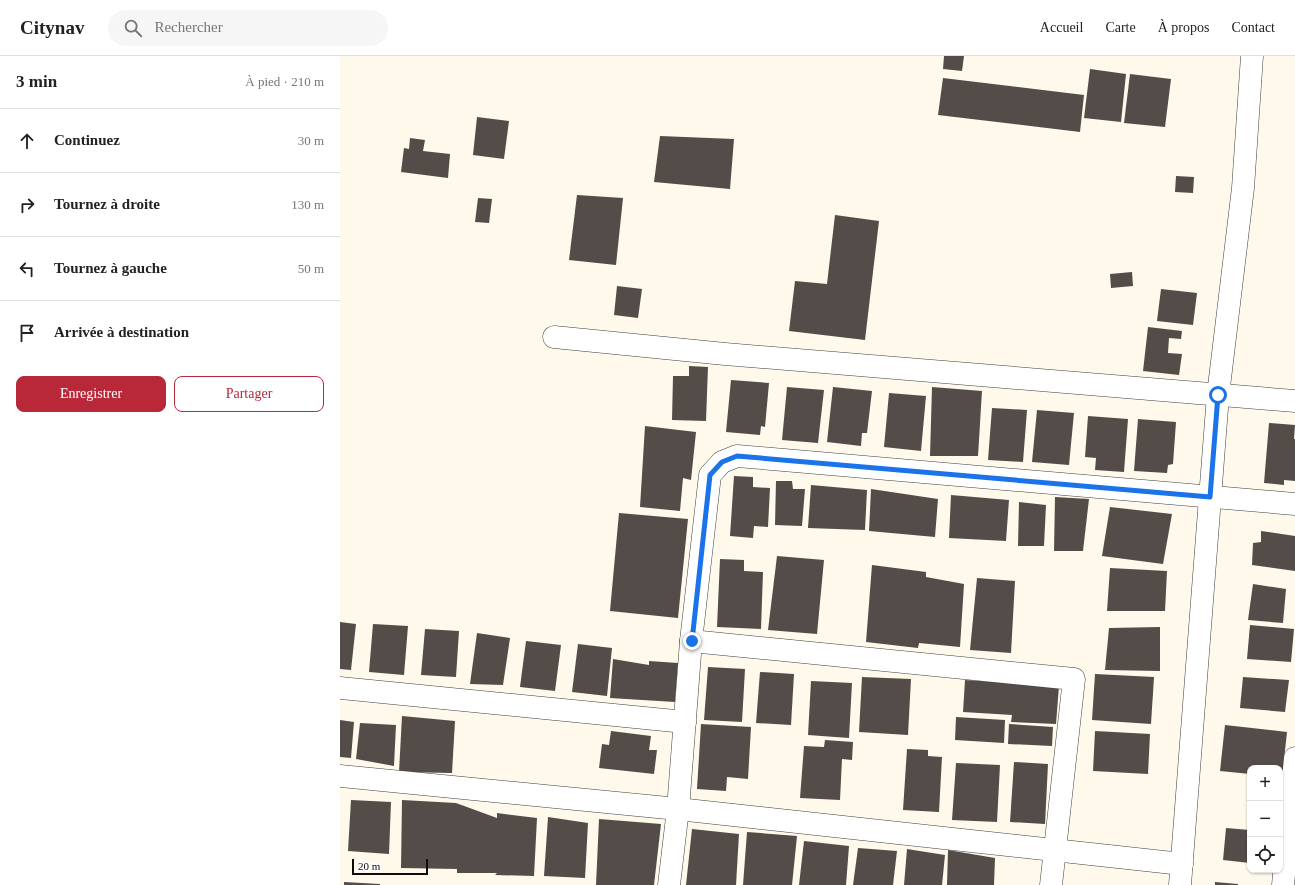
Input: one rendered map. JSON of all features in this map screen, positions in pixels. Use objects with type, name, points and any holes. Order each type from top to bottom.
[{"type":"street","points":[[1180,885],[1218,395],[1242,188],[1252,56]]},
{"type":"street","points":[[554,337],[725,354],[1295,401]]},
{"type":"street","points":[[669,885],[678,810],[692,641],[710,475],[722,462],[737,456],[1295,504]]},
{"type":"street","points":[[692,641],[1074,679],[1051,885]]},
{"type":"street","points":[[340,688],[685,722]]},
{"type":"street","points":[[1283,885],[1291,832],[1295,758]]},
{"type":"street","points":[[340,776],[678,810],[1182,864]]},
{"type":"building","points":[[944,56],[964,56],[962,71],[943,69]]},
{"type":"building","points":[[1090,69],[1126,74],[1121,122],[1084,118]]},
{"type":"building","points":[[1130,74],[1171,79],[1165,127],[1124,123]]},
{"type":"building","points":[[943,78],[1084,95],[1080,132],[938,115]]},
{"type":"building","points":[[477,117],[509,121],[504,159],[473,155]]},
{"type":"building","points":[[660,136],[734,139],[730,189],[654,182]]},
{"type":"building","points":[[410,138],[425,140],[423,151],[450,154],[448,178],[401,172],[404,148],[409,149]]},
{"type":"building","points":[[1176,176],[1194,177],[1193,193],[1175,192]]},
{"type":"building","points":[[577,195],[623,198],[616,265],[569,260]]},
{"type":"building","points":[[478,198],[492,199],[489,223],[475,222]]},
{"type":"building","points":[[835,215],[879,221],[865,340],[789,331],[795,281],[827,284]]},
{"type":"building","points":[[1132,272],[1133,286],[1111,288],[1110,274]]},
{"type":"building","points":[[617,286],[642,289],[638,318],[614,315]]},
{"type":"building","points":[[1161,289],[1197,293],[1193,325],[1157,321]]},
{"type":"building","points":[[1148,327],[1182,331],[1181,339],[1169,338],[1168,353],[1182,354],[1179,375],[1143,371]]},
{"type":"building","points":[[689,366],[708,367],[706,421],[672,420],[673,376],[689,376]]},
{"type":"building","points":[[731,380],[769,383],[765,427],[761,426],[760,435],[726,432]]},
{"type":"building","points":[[787,387],[824,390],[818,443],[782,440]]},
{"type":"building","points":[[833,387],[872,391],[867,433],[862,433],[861,446],[827,442]]},
{"type":"building","points":[[932,387],[982,391],[978,456],[930,456]]},
{"type":"building","points":[[889,393],[926,396],[921,451],[884,447]]},
{"type":"building","points":[[992,408],[1027,410],[1023,462],[988,460]]},
{"type":"building","points":[[1037,410],[1074,413],[1069,465],[1032,462]]},
{"type":"building","points":[[1088,416],[1128,419],[1124,472],[1095,470],[1096,458],[1085,457]]},
{"type":"building","points":[[1138,419],[1176,422],[1173,464],[1168,465],[1167,473],[1134,471]]},
{"type":"building","points":[[1269,423],[1295,425],[1295,481],[1284,480],[1284,485],[1264,483]]},
{"type":"building","points":[[645,426],[696,432],[691,480],[683,478],[680,511],[640,507]]},
{"type":"building","points":[[734,476],[753,477],[753,487],[770,488],[768,527],[754,526],[753,538],[730,536]]},
{"type":"building","points":[[776,481],[792,481],[793,489],[805,489],[802,526],[775,525]]},
{"type":"building","points":[[811,485],[867,490],[865,530],[808,528]]},
{"type":"building","points":[[871,489],[938,499],[935,537],[869,531]]},
{"type":"building","points":[[951,495],[1009,500],[1006,541],[949,538]]},
{"type":"building","points":[[1055,497],[1089,499],[1083,551],[1054,551]]},
{"type":"building","points":[[1019,502],[1046,505],[1044,546],[1018,546]]},
{"type":"building","points":[[1110,507],[1172,514],[1163,564],[1102,556]]},
{"type":"building","points":[[619,513],[688,519],[678,618],[610,611]]},
{"type":"building","points":[[1261,531],[1295,536],[1295,571],[1252,565],[1253,543],[1261,542]]},
{"type":"building","points":[[777,556],[824,560],[817,634],[768,630]]},
{"type":"building","points":[[720,559],[744,560],[744,571],[763,572],[761,629],[717,627]]},
{"type":"building","points":[[872,565],[926,572],[926,577],[964,584],[960,647],[919,643],[918,648],[866,642]]},
{"type":"building","points":[[1110,568],[1167,571],[1165,611],[1107,611]]},
{"type":"building","points":[[977,578],[1015,581],[1011,653],[970,650]]},
{"type":"building","points":[[1253,584],[1286,589],[1283,623],[1248,620]]},
{"type":"building","points":[[340,622],[356,624],[351,670],[340,669]]},
{"type":"building","points":[[373,624],[408,626],[404,675],[369,672]]},
{"type":"building","points":[[1250,625],[1294,629],[1291,662],[1247,659]]},
{"type":"building","points":[[1160,627],[1160,671],[1105,670],[1109,628]]},
{"type":"building","points":[[425,629],[459,631],[456,677],[421,675]]},
{"type":"building","points":[[477,633],[510,638],[503,685],[470,684]]},
{"type":"building","points":[[526,641],[561,645],[555,691],[520,687]]},
{"type":"building","points":[[578,644],[612,648],[607,696],[572,692]]},
{"type":"building","points":[[613,659],[649,665],[649,661],[678,663],[675,702],[610,698]]},
{"type":"building","points":[[708,667],[745,669],[742,722],[704,720]]},
{"type":"building","points":[[760,672],[794,674],[791,725],[756,723]]},
{"type":"building","points":[[1095,674],[1154,677],[1151,724],[1092,720]]},
{"type":"building","points":[[862,677],[911,679],[908,735],[859,732]]},
{"type":"building","points":[[1243,677],[1289,680],[1285,712],[1240,708]]},
{"type":"building","points":[[965,680],[1059,686],[1056,724],[1011,722],[1012,715],[963,712]]},
{"type":"building","points":[[811,681],[852,683],[849,738],[808,735]]},
{"type":"building","points":[[402,716],[455,721],[452,773],[399,772]]},
{"type":"building","points":[[956,717],[1005,720],[1004,743],[955,740]]},
{"type":"building","points":[[340,720],[354,722],[351,758],[340,757]]},
{"type":"building","points":[[360,723],[396,725],[394,766],[356,759]]},
{"type":"building","points":[[701,724],[751,727],[748,779],[727,777],[726,791],[697,789]]},
{"type":"building","points":[[1009,724],[1053,727],[1052,746],[1008,744]]},
{"type":"building","points":[[1225,725],[1287,732],[1283,769],[1283,765],[1247,765],[1247,774],[1220,771]]},
{"type":"building","points":[[611,731],[651,736],[649,750],[657,750],[654,774],[599,768],[602,744],[609,745]]},
{"type":"building","points":[[1095,731],[1150,734],[1148,774],[1093,771]]},
{"type":"building","points":[[825,740],[853,742],[852,760],[842,759],[840,800],[800,798],[804,746],[824,747]]},
{"type":"building","points":[[907,749],[928,750],[928,756],[942,757],[939,812],[903,810]]},
{"type":"building","points":[[1014,762],[1048,764],[1045,824],[1010,822]]},
{"type":"building","points":[[956,763],[1000,765],[997,822],[952,820]]},
{"type":"building","points":[[351,800],[391,802],[389,854],[348,851]]},
{"type":"building","points":[[402,800],[456,803],[497,818],[497,813],[537,818],[534,876],[495,875],[497,873],[457,873],[457,869],[401,868]]},
{"type":"building","points":[[548,817],[588,823],[585,878],[544,876]]},
{"type":"building","points":[[599,819],[661,824],[654,885],[596,885]]},
{"type":"building","points":[[1226,828],[1247,830],[1247,863],[1223,860]]},
{"type":"building","points":[[692,829],[739,834],[736,885],[686,885]]},
{"type":"building","points":[[747,832],[797,836],[792,885],[743,885]]},
{"type":"building","points":[[804,841],[849,846],[846,885],[799,885]]},
{"type":"building","points":[[858,848],[897,851],[893,885],[853,885]]},
{"type":"building","points":[[907,849],[945,855],[942,885],[904,885]]},
{"type":"building","points":[[948,850],[995,858],[994,885],[947,885]]},
{"type":"building","points":[[344,882],[380,884],[380,885],[344,885]]},
{"type":"building","points":[[1215,882],[1238,884],[1238,885],[1215,885]]},
{"type":"route","points":[[692,641],[710,475],[722,462],[737,456],[1210,497],[1218,395]]}]
